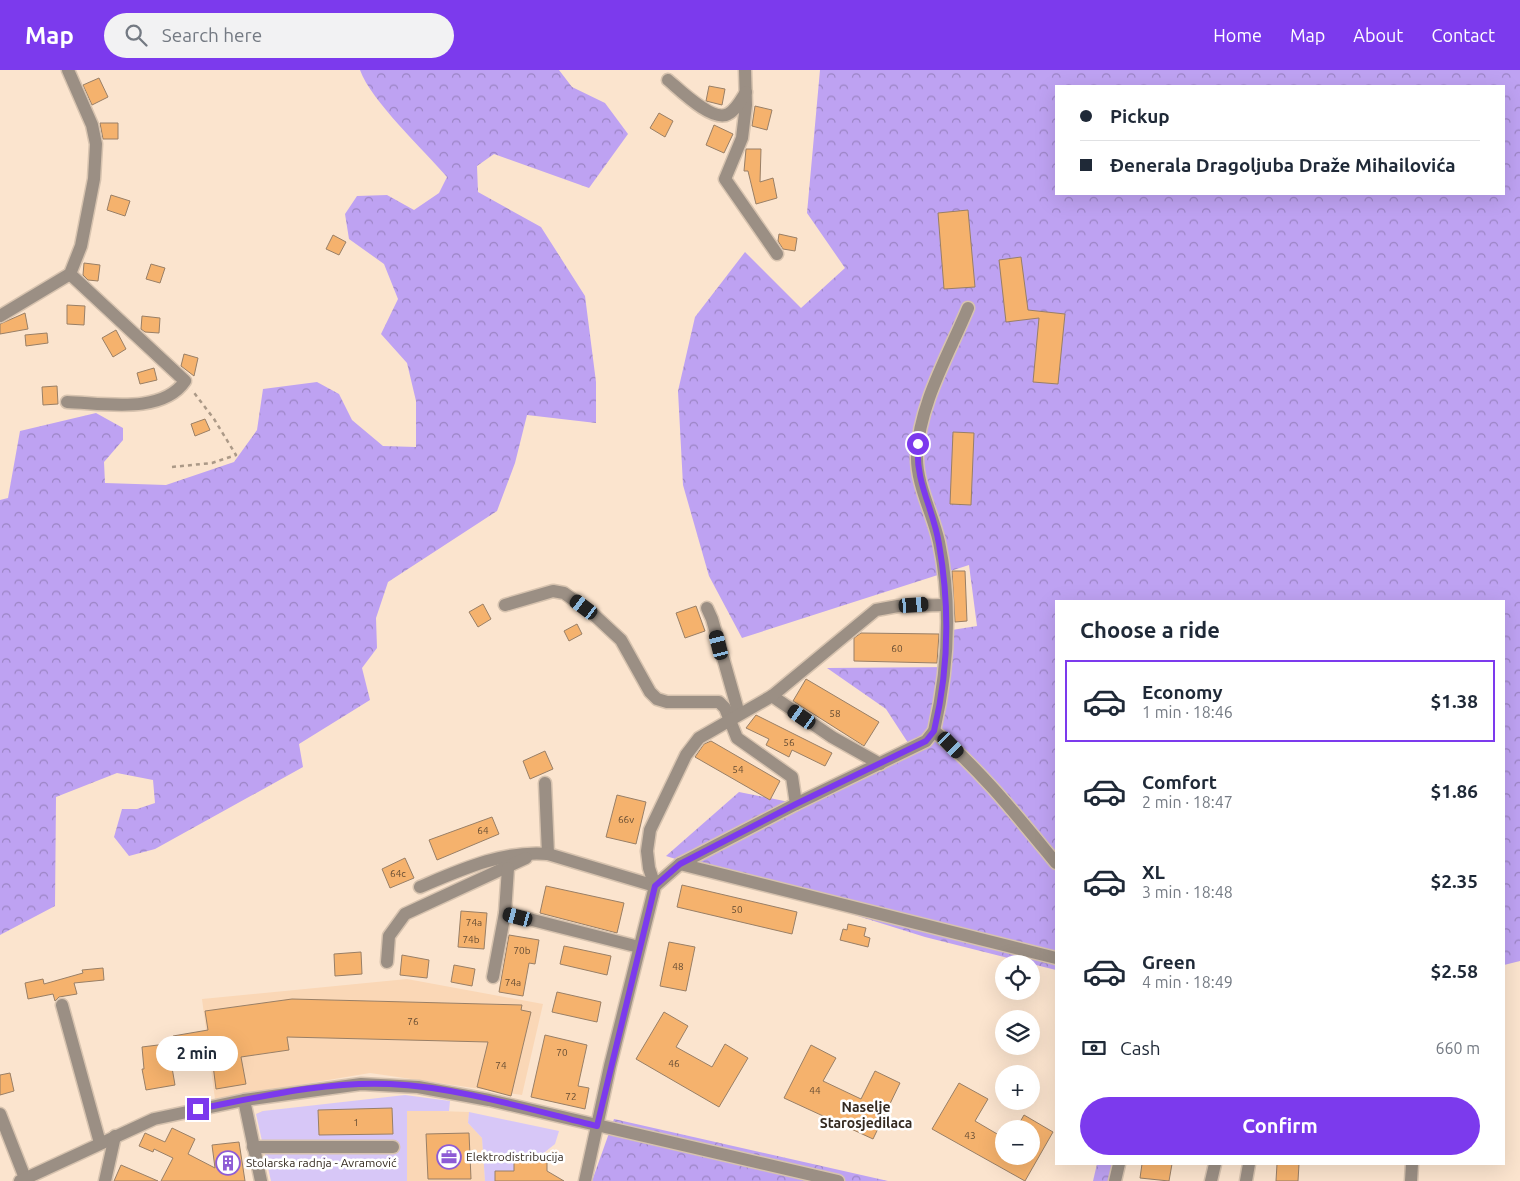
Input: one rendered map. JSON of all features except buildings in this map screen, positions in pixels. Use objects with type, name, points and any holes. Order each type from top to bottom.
[{"type":"street","points":[[0,316],[70,274],[81,246],[94,179],[96,144],[92,125],[68,70]]},
{"type":"street","points":[[745,70],[746,92],[742,138],[725,179],[778,254]]},
{"type":"street","points":[[668,80],[710,114],[720,116],[728,115],[736,108],[746,92]]},
{"type":"street","points":[[67,402],[144,404],[178,392],[185,381],[70,274]]},
{"type":"street","points":[[655,886],[680,864],[796,804],[926,741],[934,731],[947,652],[946,605],[939,544],[918,475],[918,444],[929,399],[968,308]]},
{"type":"street","points":[[505,605],[553,591],[564,593],[592,613],[621,640],[650,692],[657,699],[667,702],[718,702],[725,708],[737,738],[792,777],[796,804]]},
{"type":"street","points":[[585,1181],[655,886],[649,868],[647,851],[650,830],[686,754],[699,738],[772,696],[876,610],[898,606],[946,605]]},
{"type":"street","points":[[707,608],[712,619],[737,707],[731,721]]},
{"type":"street","points":[[772,696],[832,737],[880,764]]},
{"type":"street","points":[[934,731],[951,745],[1000,795],[1055,862]]},
{"type":"street","points":[[541,853],[544,783]]},
{"type":"street","points":[[420,887],[482,861],[541,853],[655,886]]},
{"type":"street","points":[[387,962],[389,936],[405,914],[541,853]]},
{"type":"street","points":[[680,864],[1055,958]]},
{"type":"street","points":[[493,977],[505,913],[508,868]]},
{"type":"street","points":[[505,913],[639,947]]},
{"type":"street","points":[[62,1005],[100,1143]]},
{"type":"street","points":[[0,1114],[23,1180],[154,1119],[244,1100],[326,1087],[390,1084],[489,1100],[838,1181]]},
{"type":"street","points":[[244,1100],[261,1181]]},
{"type":"street","points":[[105,1181],[115,1136]]},
{"type":"street","points":[[253,1147],[393,1147]]},
{"type":"street","points":[[1115,1181],[1119,1165]]},
{"type":"street","points":[[1211,1181],[1215,1165]]},
{"type":"street","points":[[1246,1181],[1249,1165]]},
{"type":"street","points":[[1410,1181],[1412,1165]]},
{"type":"path","points":[[172,467],[212,463],[236,455],[214,419],[185,381]]},
{"type":"shaded area","points":[[407,979],[543,1004],[522,1095],[370,1073],[215,1099],[202,999]]},
{"type":"shaded area","points":[[405,1095],[450,1101],[449,1111],[407,1111],[407,1181],[271,1181],[256,1114],[263,1111]]},
{"type":"shaded area","points":[[407,1110],[469,1112],[468,1123],[482,1138],[485,1181],[407,1181],[407,1158],[256,1114],[263,1111]]},
{"type":"shaded area","points":[[469,1112],[559,1131],[555,1144],[521,1171],[495,1171],[495,1181],[485,1181],[482,1138],[468,1123]]},
{"type":"green space","points":[[360,70],[559,70],[572,87],[605,103],[628,134],[589,188],[494,154],[477,166],[478,192],[541,227],[585,296],[596,382],[596,423],[527,415],[515,463],[497,511],[388,582],[376,618],[377,648],[362,668],[370,700],[299,744],[303,767],[155,849],[129,856],[114,837],[122,809],[137,809],[155,803],[153,780],[117,773],[56,797],[55,906],[0,935],[0,500],[8,498],[20,431],[96,413],[123,428],[123,440],[104,462],[105,483],[166,485],[234,462],[257,430],[263,389],[317,382],[339,394],[352,420],[383,446],[416,447],[416,401],[407,363],[381,334],[398,299],[384,264],[349,239],[345,214],[357,196],[387,195],[414,210],[439,193],[447,177],[386,110],[375,96]]},
{"type":"green space","points":[[820,70],[1520,70],[1520,961],[1505,965],[1505,600],[1055,600],[1055,970],[1040,966],[1040,955],[996,955],[925,937],[666,856],[739,792],[804,805],[914,752],[886,709],[827,668],[951,667],[952,630],[977,626],[969,565],[742,638],[709,576],[683,485],[678,391],[695,317],[745,252],[801,308],[845,268],[807,213]]},
{"type":"green space","points":[[614,1119],[888,1181],[592,1181]]},
{"type":"green space","points":[[1097,1165],[1126,1165],[1122,1181],[1093,1181]]},
{"type":"place","name":"Elektrodistribucija","points":[[449,1157]]},
{"type":"place","name":"Stolarska radnja - Avramović","points":[[228,1163]]},
{"type":"district","name":"Naselje Starosjedilaca","points":[[866,1116]]},
{"type":"route","points":[[198,1109],[326,1087],[390,1084],[418,1087],[489,1100],[597,1126],[655,886],[680,864],[796,804],[926,741],[934,731],[947,652],[946,605],[939,544],[918,475],[918,444]]}]
